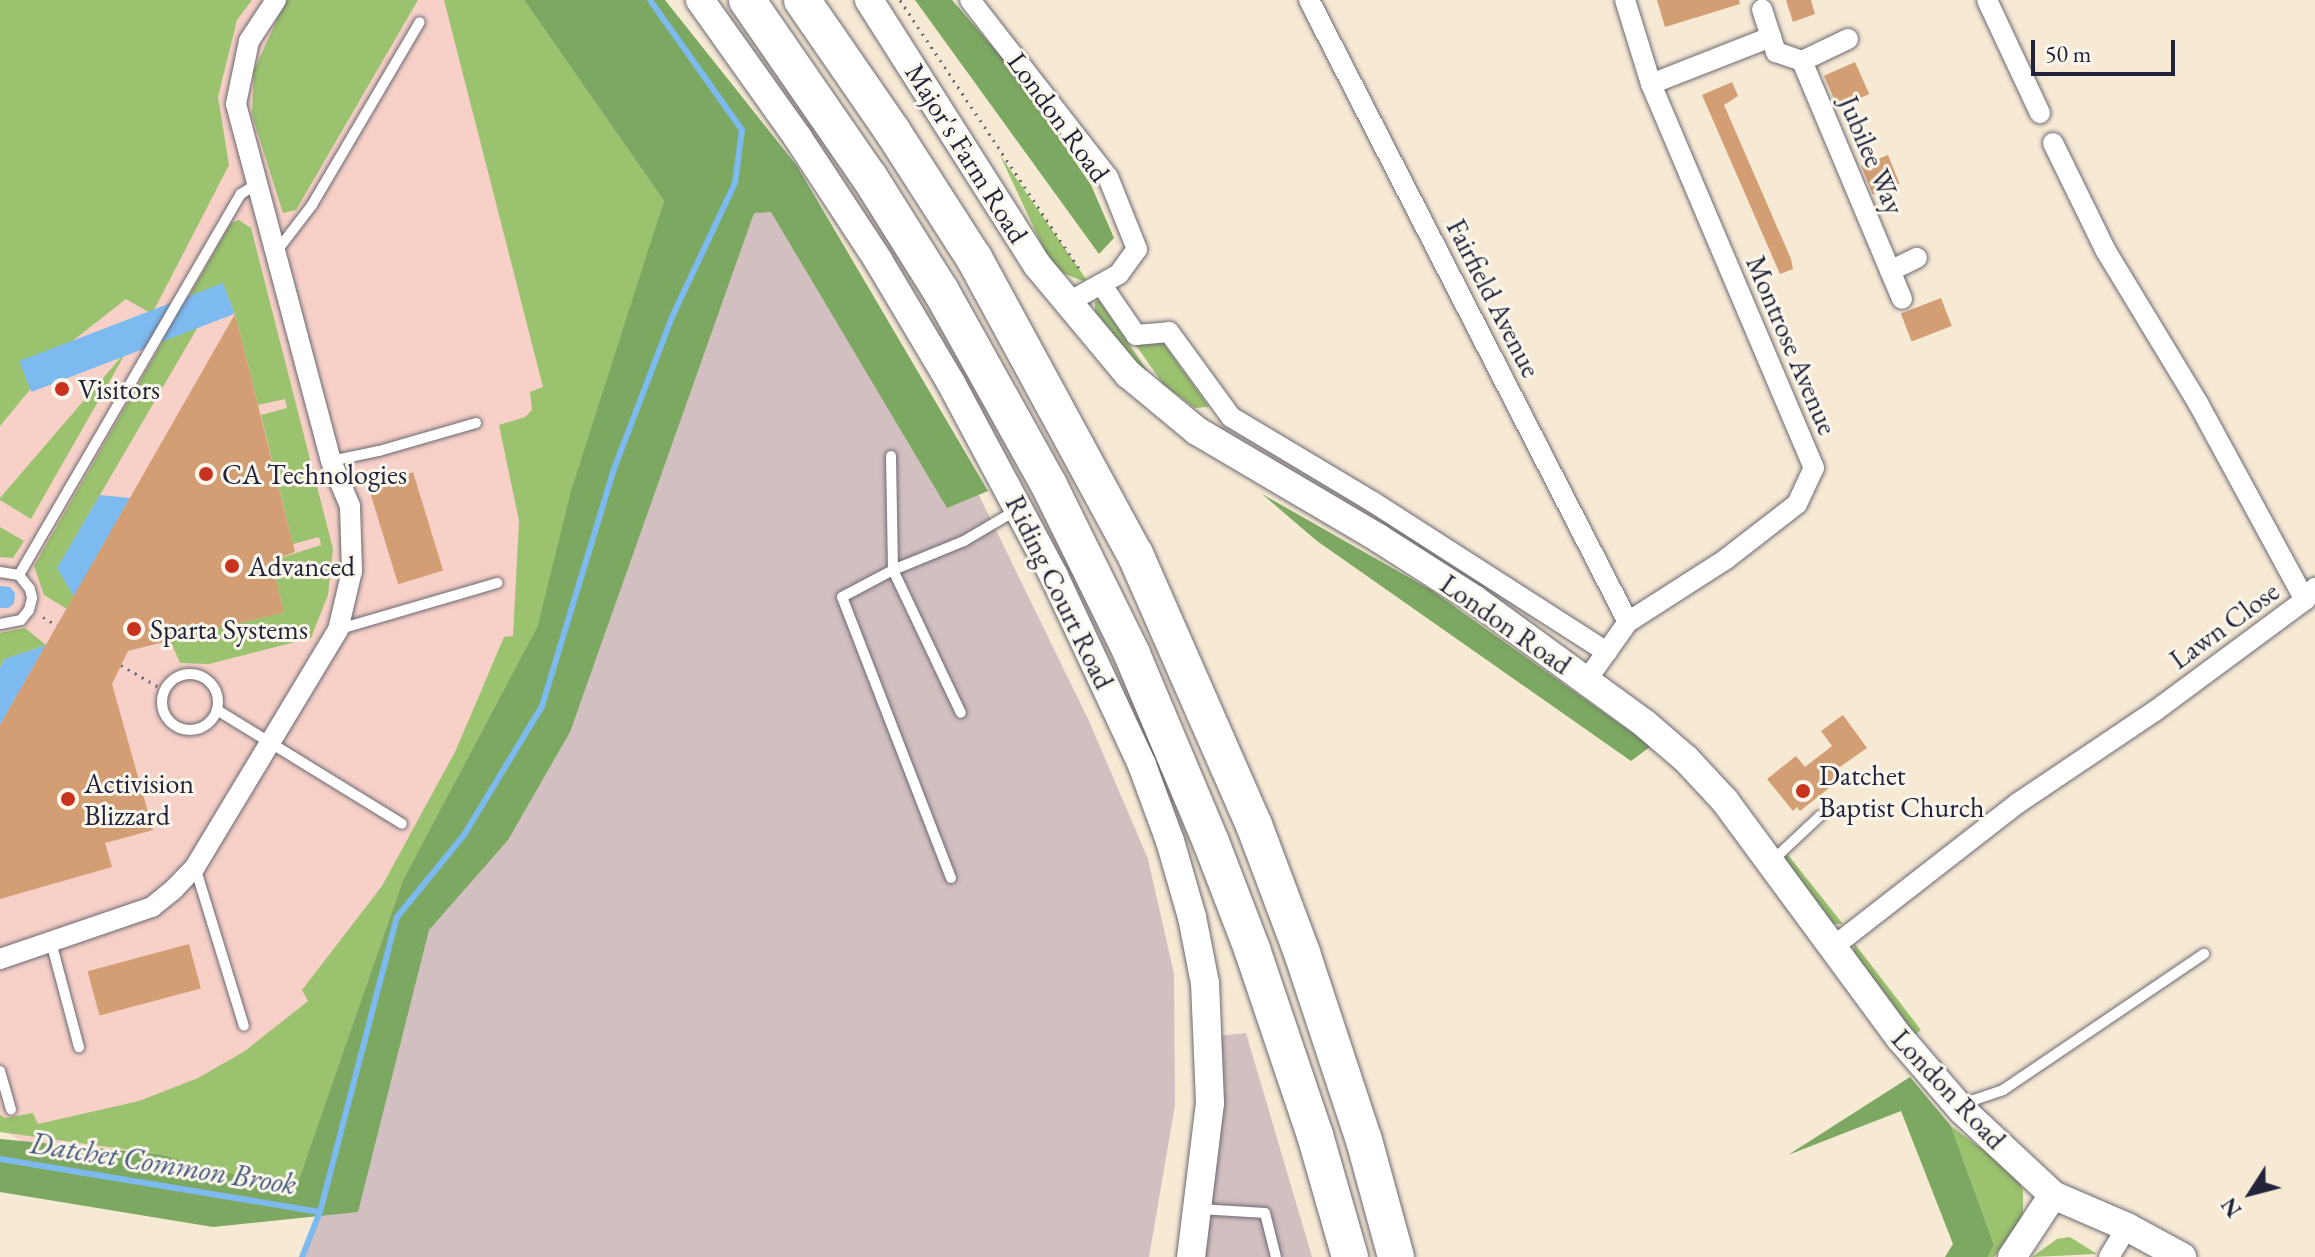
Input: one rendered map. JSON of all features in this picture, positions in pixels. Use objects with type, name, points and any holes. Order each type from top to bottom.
[{"type":"highway","points":[[747,0],[862,166],[941,291],[1049,485],[1132,654],[1185,777],[1252,949],[1315,1135],[1350,1257]]},
{"type":"highway","points":[[802,0],[893,132],[974,258],[1135,554],[1254,825],[1302,953],[1364,1140],[1396,1257]]},
{"type":"main road","name":"Riding Court Road","points":[[700,0],[798,138],[878,260],[1020,508],[1142,765],[1170,841],[1192,917],[1205,983],[1210,1091],[1191,1257]]},
{"type":"main road","name":"Major's Farm Road","points":[[869,0],[1038,266],[1067,303]]},
{"type":"main road","name":"London Road","points":[[1067,303],[1128,374],[1197,431],[1474,599],[1686,759],[1725,801],[1900,1038],[1962,1110],[2053,1195],[2127,1227],[2182,1257]]},
{"type":"main road","points":[[2012,1257],[2053,1195]]},
{"type":"street","points":[[0,959],[152,907],[195,867],[338,630],[352,571],[350,506],[331,461],[255,185],[236,104],[249,41],[276,0]]},
{"type":"street","name":"London Road","points":[[970,0],[1108,177],[1137,249],[1119,274],[1067,303]]},
{"type":"street","name":"Fairfield Avenue","points":[[1309,0],[1628,622]]},
{"type":"street","name":"Montrose Avenue","points":[[1586,681],[1628,622],[1726,559],[1797,504],[1814,468],[1651,84],[1625,0]]},
{"type":"street","points":[[1987,0],[2040,113]]},
{"type":"street","points":[[1762,9],[1773,44],[1802,61],[1848,39]]},
{"type":"street","points":[[1651,84],[1773,44]]},
{"type":"street","name":"Jubilee Way","points":[[1802,61],[1902,299]]},
{"type":"street","name":"Lawn Close","points":[[1833,947],[2018,803],[2155,711],[2310,594],[2106,251],[2053,143]]},
{"type":"street","points":[[1890,271],[1917,258]]},
{"type":"street","points":[[1097,287],[1136,335],[1169,332],[1231,417],[1373,502],[1607,652]]},
{"type":"street","points":[[2109,1257],[2127,1227]]},
{"type":"lane","points":[[275,254],[312,205],[420,22]]},
{"type":"lane","points":[[19,575],[241,194],[255,185]]},
{"type":"lane","points":[[331,461],[379,451],[476,423]]},
{"type":"lane","points":[[891,456],[893,570],[961,713]]},
{"type":"lane","points":[[951,878],[842,597],[893,570],[964,541],[1020,508]]},
{"type":"lane","points":[[0,572],[19,575],[30,589],[31,606],[21,620],[0,624]]},
{"type":"lane","points":[[338,630],[497,583]]},
{"type":"lane","points":[[177,676],[204,677],[216,691],[217,710],[207,725],[198,729],[179,729],[171,724],[162,708],[164,690],[177,676]]},
{"type":"lane","points":[[217,710],[402,824]]},
{"type":"lane","points":[[1771,862],[1820,816]]},
{"type":"lane","points":[[195,867],[244,1026]]},
{"type":"lane","points":[[51,942],[79,1047]]},
{"type":"lane","points":[[1962,1110],[1974,1100],[2003,1090],[2204,954]]},
{"type":"lane","points":[[0,1071],[11,1109]]},
{"type":"lane","points":[[1198,1209],[1265,1213],[1276,1257]]},
{"type":"path","points":[[900,0],[1097,287]]},
{"type":"path","points":[[121,665],[164,690]]},
{"type":"shaded area","points":[[0,0],[524,0],[571,491],[295,1192],[159,1154],[24,1143],[0,1128]]},
{"type":"shaded area","points":[[782,178],[973,483],[1089,721],[1148,859],[1174,974],[1175,1105],[1149,1257],[302,1257],[357,1094],[735,183]]},
{"type":"shaded area","points":[[1246,1033],[1312,1257],[1203,1257],[1218,1036]]},
{"type":"green space","points":[[0,0],[252,0],[237,20],[218,97],[229,165],[152,314],[126,299],[66,346],[0,426]]},
{"type":"green space","points":[[286,0],[418,0],[296,210],[283,213],[252,115],[254,70]]},
{"type":"green space","points":[[444,0],[524,0],[664,201],[538,625],[403,880],[295,1192],[159,1154],[0,1132],[0,1115],[5,1118],[33,1113],[38,1124],[139,1101],[198,1078],[245,1051],[308,1001],[302,990],[382,886],[456,750],[504,637],[513,636],[519,521],[499,425],[525,417],[532,410],[530,392],[543,387]]},
{"type":"green space","points":[[524,0],[665,0],[797,166],[988,491],[947,508],[771,212],[754,213],[570,732],[508,840],[429,930],[358,1212],[213,1227],[0,1192],[0,1139],[159,1154],[295,1191],[403,880],[538,625],[571,491],[664,201]]},
{"type":"green space","points":[[915,0],[952,0],[1011,68],[1091,185],[1114,238],[1099,254]]},
{"type":"green space","points":[[1000,155],[1086,279],[1083,281],[1065,274],[1048,258]]},
{"type":"green space","points":[[239,220],[251,228],[333,549],[328,595],[311,638],[209,664],[180,663],[170,640],[284,612],[271,561],[321,545],[319,537],[293,544],[261,415],[287,408],[285,399],[258,405],[235,314],[223,284],[58,567],[74,597],[67,609],[44,595],[34,566],[231,223]]},
{"type":"green space","points":[[1099,300],[1149,373],[1095,318],[1095,302]]},
{"type":"green space","points":[[1159,337],[1209,407],[1195,408],[1163,384],[1133,341]]},
{"type":"green space","points":[[128,349],[31,519],[0,500],[0,498]]},
{"type":"green space","points":[[1262,494],[1431,590],[1651,746],[1631,761],[1317,541]]},
{"type":"green space","points":[[0,527],[24,541],[13,558],[0,557]]},
{"type":"green space","points":[[25,628],[46,645],[5,659],[0,668],[0,633]]},
{"type":"green space","points":[[1788,855],[1843,924],[1832,924],[1778,862]]},
{"type":"green space","points":[[1855,944],[1921,1030],[1909,1039],[1853,953]]},
{"type":"green space","points":[[1910,1077],[1951,1126],[1994,1245],[1988,1257],[1945,1257],[1953,1244],[1901,1111],[1788,1155]]},
{"type":"green space","points":[[1951,1126],[2014,1173],[2023,1190],[2023,1220],[1994,1257],[1988,1257],[1994,1245]]},
{"type":"green space","points":[[2070,1237],[2097,1254],[2032,1257],[2057,1239]]},
{"type":"water","points":[[223,283],[235,314],[31,392],[19,361]]},
{"type":"water","points":[[100,495],[130,498],[74,597],[57,568]]},
{"type":"water","points":[[0,586],[10,587],[15,593],[14,604],[8,608],[0,608]]},
{"type":"water","points":[[46,645],[0,725],[0,668],[5,659]]},
{"type":"building","points":[[1657,0],[1739,0],[1740,4],[1665,27]]},
{"type":"building","points":[[1786,0],[1811,0],[1815,14],[1793,22]]},
{"type":"building","points":[[1855,62],[1869,94],[1838,108],[1824,76]]},
{"type":"building","points":[[1732,82],[1738,96],[1724,105],[1791,259],[1793,269],[1780,274],[1702,95]]},
{"type":"building","points":[[1888,155],[1900,184],[1873,195],[1861,166]]},
{"type":"building","points":[[1941,298],[1952,326],[1912,341],[1901,313]]},
{"type":"building","points":[[235,314],[295,552],[271,561],[284,612],[128,651],[112,684],[153,830],[105,843],[112,867],[0,899],[0,725]]},
{"type":"building","points":[[413,472],[443,570],[398,584],[368,486]]},
{"type":"building","points":[[1843,715],[1867,748],[1837,769],[1843,777],[1800,811],[1797,807],[1793,811],[1767,779],[1796,756],[1805,767],[1832,746],[1821,731]]},
{"type":"building","points":[[189,944],[201,988],[99,1016],[88,971]]},
{"type":"waterway","points":[[302,1257],[320,1212],[397,917],[464,835],[542,706],[614,469],[672,317],[735,183],[742,130],[650,0]]},
{"type":"waterway","name":"Datchet Common Brook","points":[[0,1159],[320,1212]]},
{"type":"place","name":"Visitors","points":[[62,389]]},
{"type":"place","name":"CA Technologies","points":[[206,474]]},
{"type":"place","name":"Advanced","points":[[232,566]]},
{"type":"place","name":"Sparta Systems","points":[[134,629]]},
{"type":"place","name":"Datchet Baptist Church","points":[[1803,791]]},
{"type":"place","name":"Activision Blizzard","points":[[68,799]]}]
